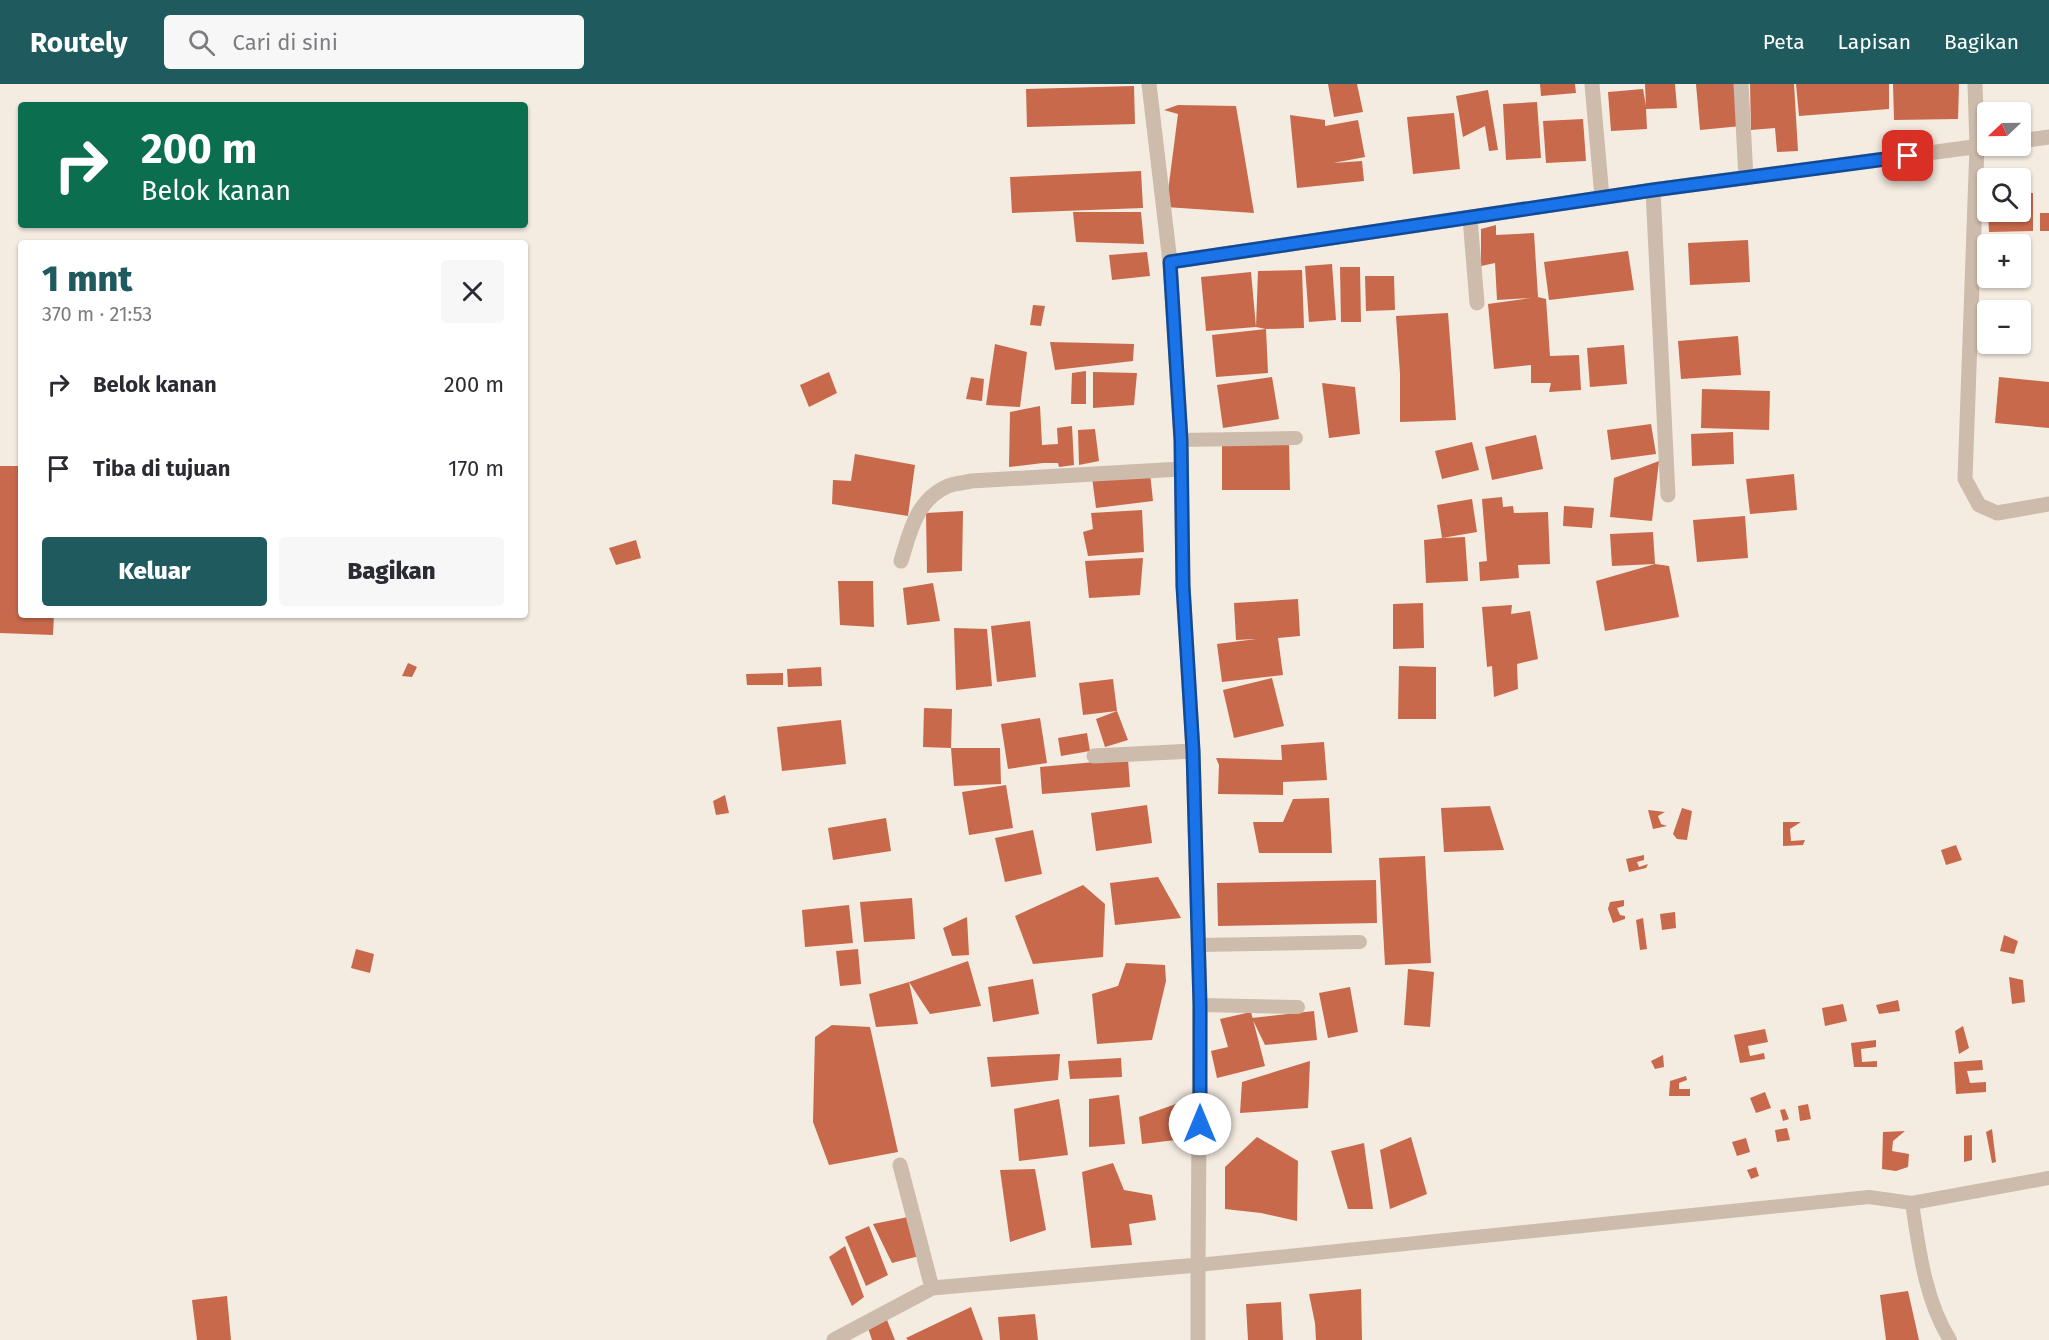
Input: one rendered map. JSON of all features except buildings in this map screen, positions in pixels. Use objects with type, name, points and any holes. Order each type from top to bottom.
[{"type":"street","points":[[1149,84],[1170,262],[1181,440],[1183,586],[1193,751],[1200,1005],[1198,1340]]},
{"type":"street","points":[[1592,84],[1602,197]]},
{"type":"street","points":[[1741,84],[1746,177]]},
{"type":"street","points":[[1975,84],[1977,102]]},
{"type":"street","points":[[2031,139],[2049,137]]},
{"type":"street","points":[[1170,262],[1602,197],[1977,147]]},
{"type":"street","points":[[1981,156],[1965,479],[1978,506],[1997,513],[2049,504]]},
{"type":"street","points":[[1653,190],[1668,495]]},
{"type":"street","points":[[1470,218],[1477,303]]},
{"type":"street","points":[[901,561],[915,516],[928,498],[948,486],[972,482],[1180,469]]},
{"type":"street","points":[[1094,756],[1193,751]]},
{"type":"street","points":[[900,1165],[932,1288]]},
{"type":"street","points":[[834,1340],[932,1288],[1198,1265]]},
{"type":"lane","points":[[1181,440],[1296,438]]},
{"type":"lane","points":[[1198,945],[1360,942]]},
{"type":"lane","points":[[1200,1005],[1298,1007]]},
{"type":"lane","points":[[1198,1265],[1869,1197],[1912,1203],[2049,1178]]},
{"type":"lane","points":[[1912,1203],[1920,1255],[1935,1309],[1950,1340]]},
{"type":"route","points":[[1200,1124],[1200,1005],[1193,751],[1183,586],[1177,354],[1170,262],[1653,190],[1908,156]]}]
